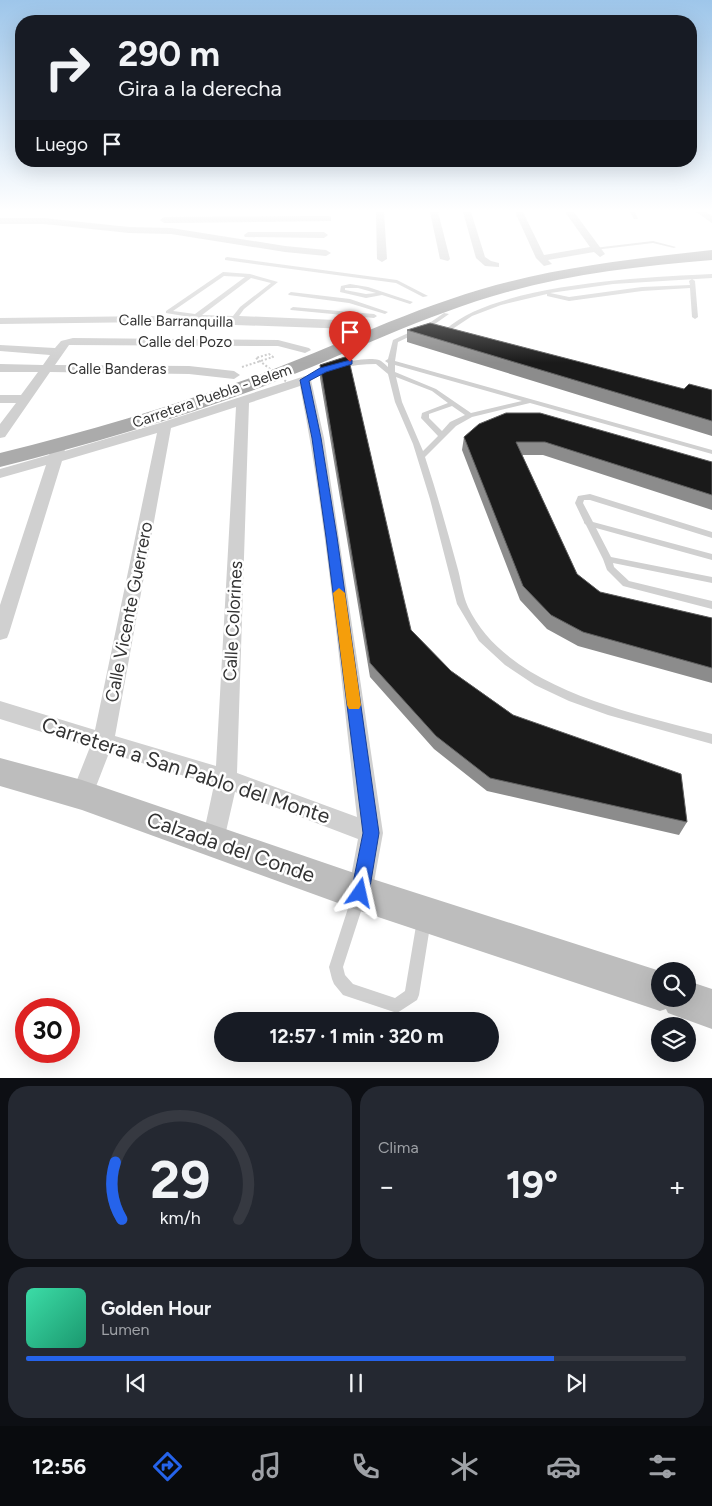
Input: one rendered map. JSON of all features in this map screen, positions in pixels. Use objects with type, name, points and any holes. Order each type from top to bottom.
[{"type":"main road","points":[[361,326],[425,296],[540,262]]},
{"type":"main road","name":"Carretera Puebla - Belem","points":[[0,460],[58,452],[107,437],[262,381],[316,349],[361,326],[429,312],[501,288],[631,262]]},
{"type":"main road","points":[[316,349],[359,347],[448,322],[517,295],[592,276],[709,262]]},
{"type":"main road","name":"Carretera Puebla - Belem","points":[[0,444],[103,417],[234,372],[316,349]]},
{"type":"street","points":[[486,262],[496,266]]},
{"type":"street","name":"Calle Barranquilla","points":[[0,321],[150,319],[361,326]]},
{"type":"street","name":"Calle del Pozo","points":[[0,348],[61,347],[73,341],[278,343],[316,349]]},
{"type":"street","points":[[0,434],[61,347]]},
{"type":"street","name":"Calle Banderas","points":[[0,368],[234,372]]},
{"type":"street","points":[[107,437],[165,426],[296,381],[317,438],[371,833],[360,893]]},
{"type":"street","points":[[0,399],[24,399]]},
{"type":"street","name":"Calle Colorines","points":[[214,841],[226,779],[244,400]]},
{"type":"street","name":"Calle Vicente Guerrero","points":[[82,795],[103,741],[165,426]]},
{"type":"street","points":[[0,474],[58,452]]},
{"type":"street","points":[[0,633],[58,452]]},
{"type":"street","name":"Carretera a San Pablo del Monte","points":[[0,710],[226,779],[371,833]]},
{"type":"street","name":"Calzada del Conde","points":[[0,772],[82,795],[360,893],[651,989]]},
{"type":"street","points":[[696,1003],[712,1008]]},
{"type":"lane","points":[[251,262],[396,282],[425,296]]},
{"type":"lane","points":[[235,316],[274,282],[250,276],[224,274],[168,312],[196,316],[235,316],[361,326]]},
{"type":"lane","points":[[196,316],[250,276]]},
{"type":"lane","points":[[692,276],[696,317]]},
{"type":"lane","points":[[517,295],[545,294],[645,278],[712,276]]},
{"type":"lane","points":[[380,294],[366,296],[342,291],[343,287],[348,286],[364,288],[410,302]]},
{"type":"lane","points":[[545,294],[569,299],[642,289],[692,286]]},
{"type":"lane","points":[[291,294],[364,303],[361,326]]},
{"type":"lane","points":[[293,309],[361,326]]},
{"type":"lane","points":[[430,325],[448,322]]},
{"type":"lane","points":[[448,322],[430,325],[395,341],[390,372],[398,403],[422,456],[464,609],[482,636],[508,661],[545,686],[593,707],[712,739]]},
{"type":"lane","points":[[448,322],[459,332]]},
{"type":"lane","points":[[296,381],[350,362],[392,361],[712,452]]},
{"type":"lane","points":[[378,362],[390,372],[434,390],[470,415]]},
{"type":"lane","points":[[422,456],[452,424],[470,415],[530,401]]},
{"type":"lane","points":[[441,435],[425,418],[426,413],[453,403]]},
{"type":"lane","points":[[712,536],[584,496],[579,504],[608,559],[610,568],[626,584],[712,606]]},
{"type":"lane","points":[[588,523],[712,558]]},
{"type":"lane","points":[[608,559],[712,580]]},
{"type":"lane","points":[[360,893],[336,967],[338,979],[348,990],[397,1006],[412,994],[425,914]]},
{"type":"path","points":[[234,372],[254,363],[263,360],[272,356],[269,354],[256,358],[262,363],[275,373],[296,381]]},
{"type":"building","points":[[430,323],[684,389],[689,384],[712,390],[712,421],[407,330]]},
{"type":"building","points":[[348,356],[411,630],[451,671],[513,715],[681,774],[687,822],[490,778],[436,736],[370,663],[320,365]]},
{"type":"building","points":[[506,413],[540,413],[712,462],[712,495],[545,442],[516,442],[577,574],[600,592],[712,618],[712,668],[583,632],[551,615],[523,586],[464,437],[479,424]]},
{"type":"slow traffic","points":[[339,593],[354,705]]},
{"type":"route","points":[[350,362],[323,370],[305,380],[317,438],[332,537],[371,833],[360,893]]}]
